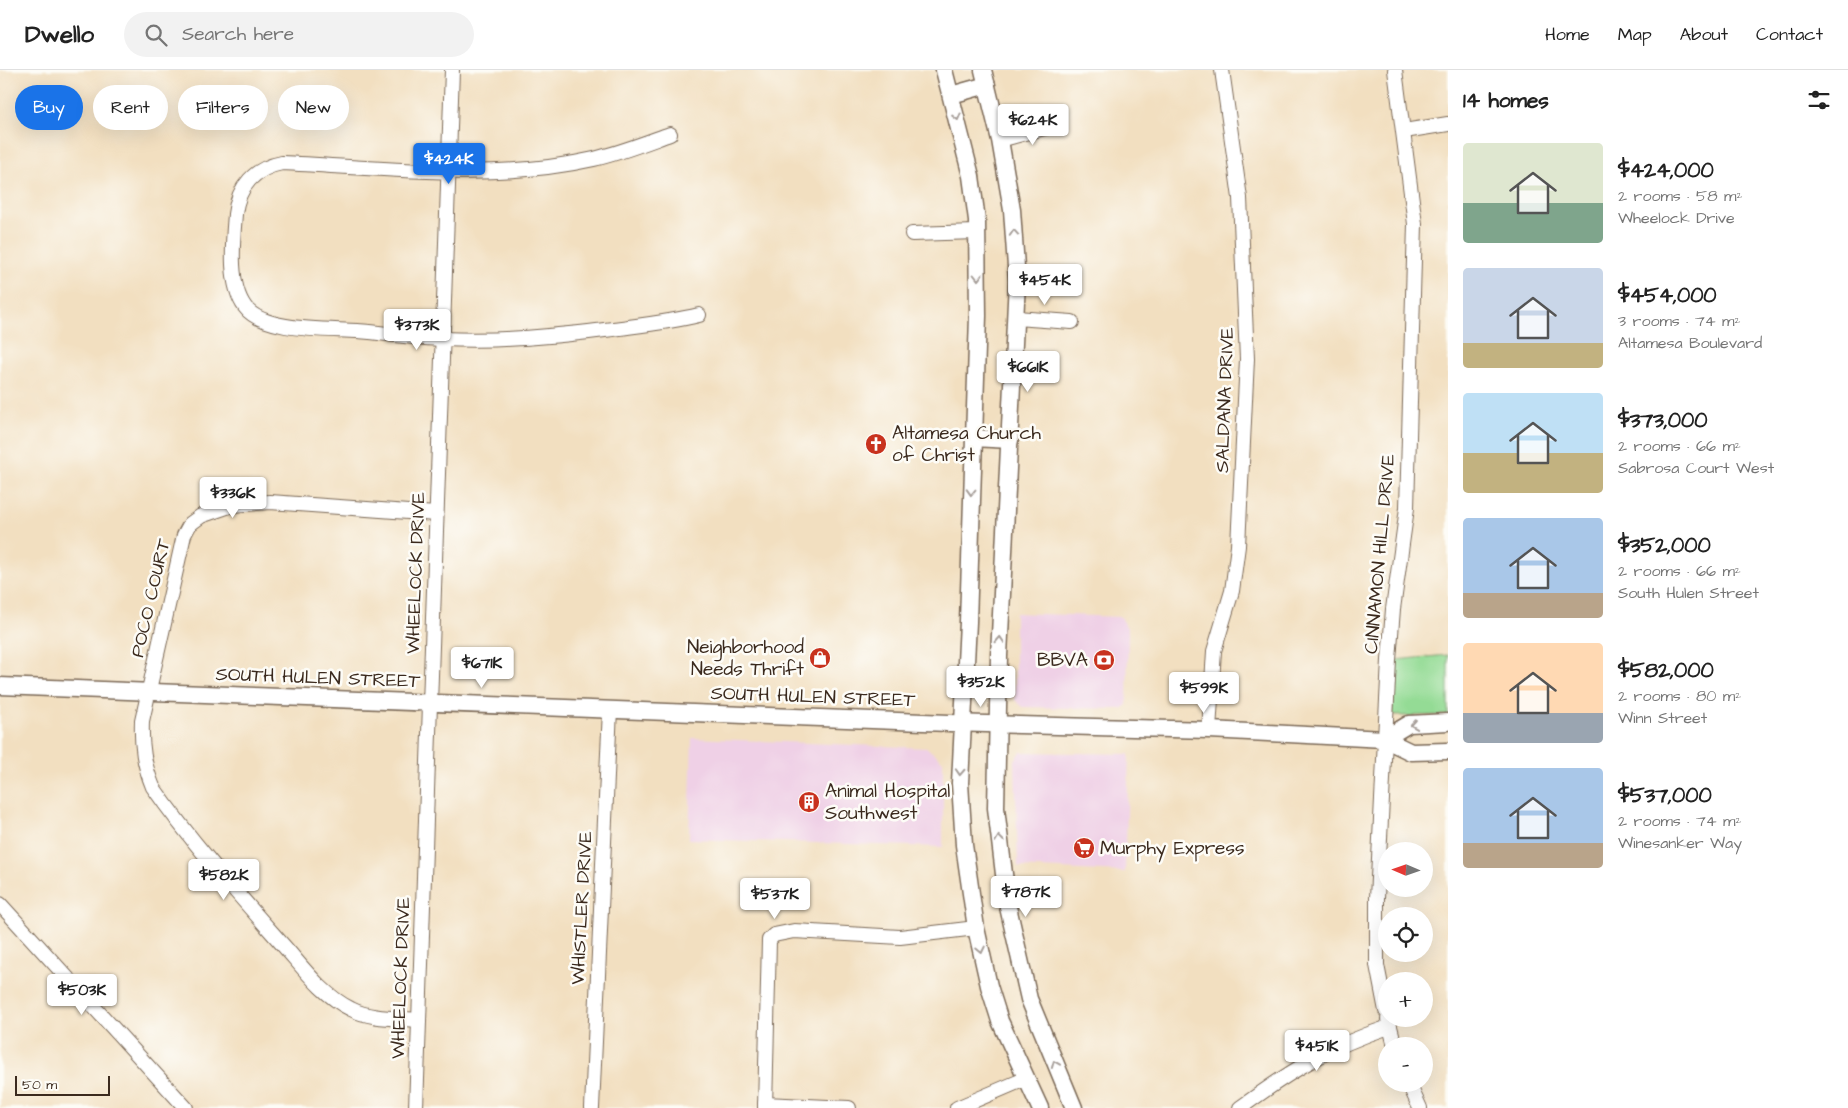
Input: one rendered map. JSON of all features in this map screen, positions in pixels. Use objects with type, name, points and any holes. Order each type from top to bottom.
[{"type":"main road","points":[[944,70],[971,176],[978,232],[978,316],[960,784],[964,845],[976,928],[989,986],[1000,1021],[1040,1108]]},
{"type":"main road","points":[[951,95],[985,78],[1000,140],[1014,231],[1016,318],[1000,656],[996,808],[1008,907],[1029,1000],[1074,1108]]},
{"type":"main road","points":[[973,438],[1010,440]]},
{"type":"main road","name":"SOUTH HULEN STREET","points":[[0,686],[963,723],[1209,730],[1384,739],[1411,752],[1448,751]]},
{"type":"main road","points":[[1384,739],[1409,724],[1448,722]]},
{"type":"street","name":"WHEELOCK DRIVE","points":[[416,1108],[452,70]]},
{"type":"street","name":"SALDANA DRIVE","points":[[1209,730],[1214,651],[1232,591],[1238,546],[1247,382],[1245,279],[1240,198],[1222,70]]},
{"type":"street","name":"CINNAMON HILL DRIVE","points":[[1378,972],[1377,898],[1384,739],[1393,609],[1407,508],[1415,224],[1395,70]]},
{"type":"street","points":[[1000,140],[1059,124]]},
{"type":"street","points":[[1404,131],[1448,124]]},
{"type":"street","points":[[670,134],[592,160],[517,169],[448,171],[282,163],[268,166],[255,172],[243,189],[236,205],[233,269],[245,308],[264,320],[307,328],[475,340],[582,332],[677,321],[699,315]]},
{"type":"street","points":[[912,234],[978,232]]},
{"type":"street","points":[[1016,318],[1072,322]]},
{"type":"street","name":"POCO COURT","points":[[418,1020],[371,1015],[352,1010],[334,999],[227,882],[153,787],[141,746],[142,722],[184,536],[190,524],[201,516],[233,505],[270,502],[436,514]]},
{"type":"street","name":"WHISTLER DRIVE","points":[[592,1108],[610,709]]},
{"type":"street","points":[[0,904],[186,1108]]},
{"type":"street","points":[[849,1108],[765,1106],[769,940],[774,934],[794,932],[900,937],[976,928]]},
{"type":"street","points":[[1240,1108],[1288,1073],[1319,1054],[1380,1027]]},
{"type":"street","points":[[957,1108],[1026,1079]]},
{"type":"street","points":[[1413,1092],[1420,1108]]},
{"type":"shaded area","points":[[1015,613],[1121,617],[1128,630],[1127,705],[1122,709],[1022,707],[1015,700]]},
{"type":"shaded area","points":[[692,738],[927,748],[943,761],[943,847],[689,839]]},
{"type":"shaded area","points":[[1021,752],[1129,754],[1125,872],[1018,867],[1015,760]]},
{"type":"green space","points":[[1448,655],[1448,715],[1403,716],[1392,714],[1395,660]]},
{"type":"place","name":"Altamesa Church of Christ","points":[[876,444]]},
{"type":"place","name":"Neighborhood Needs Thrift","points":[[820,658]]},
{"type":"place","name":"BBVA","points":[[1104,660]]},
{"type":"place","name":"Animal Hospital Southwest","points":[[809,802]]},
{"type":"place","name":"Murphy Express","points":[[1084,848]]}]
